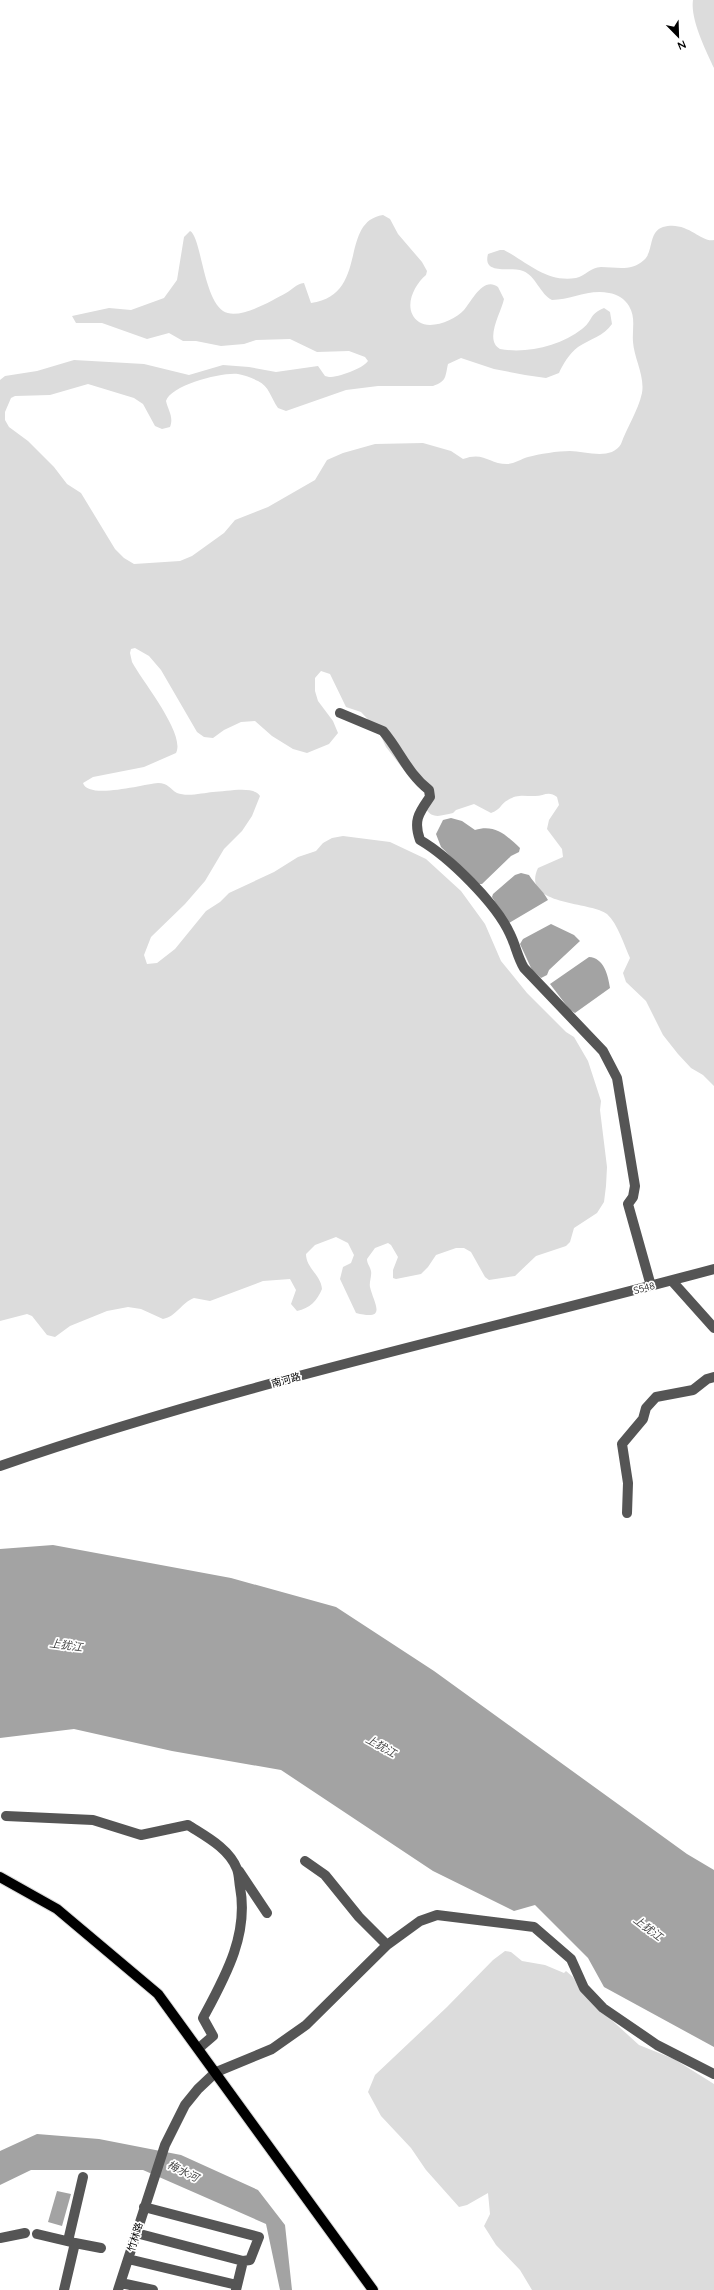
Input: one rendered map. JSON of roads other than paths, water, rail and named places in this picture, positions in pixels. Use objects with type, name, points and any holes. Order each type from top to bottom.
[{"type":"main road","points":[[0,1877],[57,1909],[158,1994],[199,2048],[373,2290]]},
{"type":"street","points":[[340,713],[383,731],[388,736],[409,771],[429,790],[430,797],[417,815],[417,832],[420,840],[435,849],[482,894],[510,934],[516,955],[524,968],[603,1051],[617,1078],[635,1186],[633,1197],[628,1204],[651,1286]]},
{"type":"street","name":"S548","points":[[575,1306],[714,1269]]},
{"type":"street","points":[[672,1281],[714,1328]]},
{"type":"street","name":"南河路","points":[[0,1466],[88,1435],[190,1405],[575,1306]]},
{"type":"street","points":[[627,1513],[628,1483],[622,1444],[643,1419],[646,1408],[656,1397],[693,1390],[707,1379],[714,1377]]},
{"type":"street","points":[[6,1816],[93,1820],[141,1836],[188,1825],[219,1846],[237,1868],[267,1913]]},
{"type":"street","points":[[305,1861],[325,1875],[359,1917],[387,1945]]},
{"type":"street","points":[[199,2048],[212,2036],[203,2018],[227,1972],[241,1929],[242,1896],[237,1868]]},
{"type":"street","points":[[216,2072],[272,2049],[306,2025],[387,1945],[420,1921],[437,1915],[534,1927],[571,1960],[584,1988],[603,2008],[657,2045],[714,2074]]},
{"type":"street","name":"竹林路","points":[[120,2286],[151,2184],[165,2145],[185,2105],[198,2089],[216,2072]]},
{"type":"street","points":[[64,2290],[83,2177]]},
{"type":"street","points":[[136,2233],[243,2261],[250,2260],[259,2236],[144,2207]]},
{"type":"street","points":[[0,2238],[25,2233]]},
{"type":"street","points":[[37,2234],[101,2248]]},
{"type":"street","points":[[128,2259],[237,2288],[243,2261]]},
{"type":"street","points":[[120,2286],[153,2290]]},
{"type":"water","points":[[451,818],[462,821],[475,830],[488,828],[500,832],[520,848],[519,852],[511,856],[482,884],[479,884],[441,847],[436,834],[443,820]]},
{"type":"water","points":[[521,873],[529,875],[548,900],[509,923],[492,897],[493,894],[515,875]]},
{"type":"water","points":[[551,924],[574,935],[580,941],[549,970],[547,975],[541,978],[532,970],[520,944],[523,939]]},
{"type":"water","points":[[589,957],[598,960],[602,964],[608,978],[610,988],[575,1013],[570,1010],[550,984]]},
{"type":"water","name":"上犹江","points":[[53,1545],[231,1578],[336,1607],[434,1671],[687,1854],[714,1870],[714,2047],[604,1987],[588,1958],[535,1905],[514,1911],[433,1871],[281,1770],[172,1751],[74,1729],[0,1738],[0,1549]]},
{"type":"water","name":"梅水河","points":[[37,2134],[99,2139],[181,2155],[258,2190],[285,2225],[292,2290],[280,2290],[266,2224],[143,2170],[31,2170],[0,2185],[0,2151]]},
{"type":"water","points":[[57,2191],[71,2194],[62,2226],[48,2222]]}]
